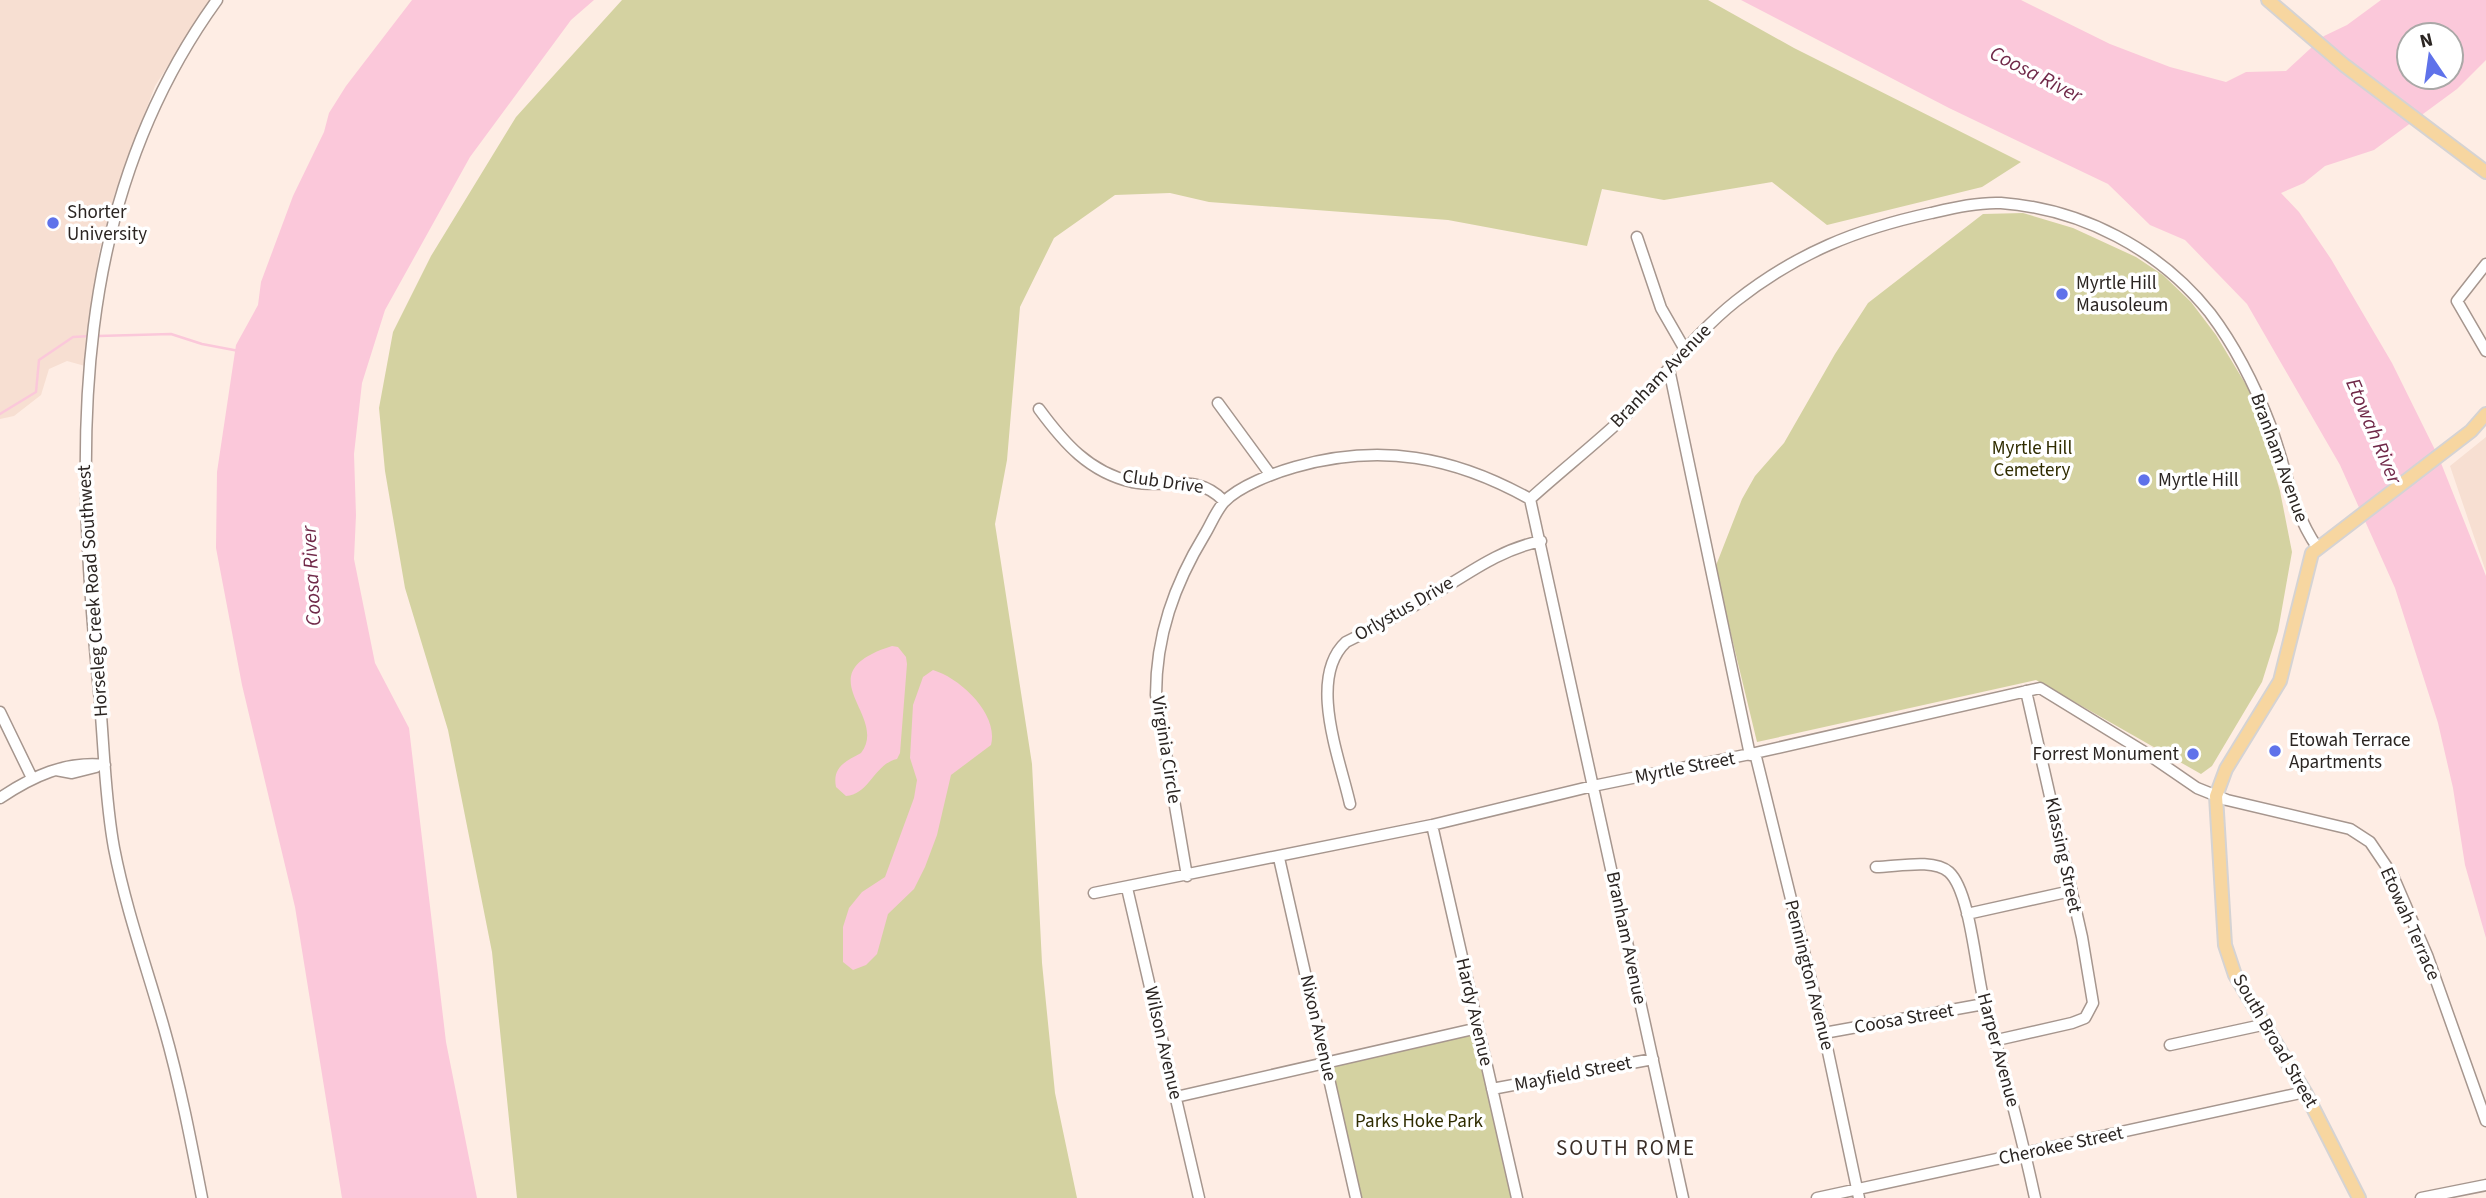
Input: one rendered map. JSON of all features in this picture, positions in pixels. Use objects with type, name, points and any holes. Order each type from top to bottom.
[{"type":"main road","points":[[2268,0],[2287,18],[2486,172]]},
{"type":"main road","name":"South Broad Street","points":[[2359,1198],[2305,1092],[2235,975],[2225,945],[2216,796],[2226,769],[2280,681],[2307,565],[2318,547],[2460,439],[2486,414]]},
{"type":"street","name":"Horseleg Creek Road Southwest","points":[[202,1198],[171,1054],[120,876],[105,765],[90,588],[84,460],[100,278],[112,221],[147,121],[178,57],[217,0]]},
{"type":"street","name":"Branham Avenue","points":[[1683,1198],[1530,499],[1624,417],[1669,369],[1684,348],[1736,301],[1779,272],[1814,250],[1858,231],[1928,214],[1988,204],[2059,212],[2111,233],[2148,255],[2181,282],[2209,313],[2260,402],[2298,517],[2318,547]]},
{"type":"street","points":[[1637,237],[1661,308],[1684,348]]},
{"type":"street","points":[[2486,264],[2457,301],[2486,351]]},
{"type":"street","name":"Pennington Avenue","points":[[1669,369],[1752,754],[1824,1033],[1858,1193]]},
{"type":"street","points":[[1218,403],[1269,474]]},
{"type":"street","name":"Club Drive","points":[[1039,409],[1063,441],[1101,471],[1130,481],[1206,485],[1224,502]]},
{"type":"street","name":"Virginia Circle","points":[[1187,876],[1156,695],[1156,672],[1168,610],[1197,546],[1224,502],[1269,474],[1330,457],[1376,452],[1458,468],[1499,481],[1530,499]]},
{"type":"street","name":"Orlystus Drive","points":[[1350,804],[1327,701],[1330,666],[1336,651],[1346,642],[1432,595],[1485,561],[1515,547],[1541,541]]},
{"type":"street","name":"Myrtle Street","points":[[1094,893],[1279,858],[1432,825],[1593,786],[1752,754],[2040,688],[2146,753],[2197,788],[2216,796]]},
{"type":"street","name":"Klassing Street","points":[[1997,1040],[2085,1017],[2093,1003],[2026,691]]},
{"type":"street","points":[[0,712],[32,778]]},
{"type":"street","points":[[0,798],[32,778],[56,770],[72,773],[105,765]]},
{"type":"street","name":"Etowah Terrace","points":[[2216,796],[2350,829],[2370,842],[2393,876],[2427,955],[2486,1121]]},
{"type":"street","name":"Hardy Avenue","points":[[1432,825],[1517,1198]]},
{"type":"street","name":"Nixon Avenue","points":[[1279,858],[1356,1198]]},
{"type":"street","name":"Harper Avenue","points":[[1876,867],[1932,865],[1948,871],[1957,882],[1967,914],[1984,1004],[1997,1040],[2035,1198]]},
{"type":"street","name":"Wilson Avenue","points":[[1127,888],[1199,1198]]},
{"type":"street","points":[[1967,914],[2071,891]]},
{"type":"street","name":"Coosa Street","points":[[1824,1033],[1984,1004]]},
{"type":"street","points":[[2170,1045],[2263,1025]]},
{"type":"street","points":[[1176,1097],[1478,1028]]},
{"type":"street","name":"Mayfield Street","points":[[1492,1089],[1653,1059]]},
{"type":"street","name":"Cherokee Street","points":[[1817,1198],[1858,1193],[2305,1092]]},
{"type":"street","points":[[2421,1198],[2486,1185]]},
{"type":"shaded area","name":"Shorter University","points":[[0,0],[210,0],[155,86],[115,193],[99,252],[85,366],[67,361],[49,369],[41,395],[14,416],[0,419]]},
{"type":"shaded area","points":[[2486,437],[2486,572],[2450,466]]},
{"type":"green space","points":[[622,0],[1708,0],[1794,48],[2021,162],[1982,187],[1827,225],[1772,182],[1664,200],[1602,189],[1587,246],[1448,220],[1209,202],[1170,193],[1115,195],[1054,238],[1020,307],[1007,460],[995,524],[1032,764],[1042,963],[1055,1093],[1077,1198],[517,1198],[492,952],[448,730],[405,588],[385,471],[379,408],[393,332],[431,256],[516,117]]},
{"type":"green space","name":"Myrtle Hill Cemetery","points":[[2023,213],[2073,228],[2136,257],[2163,275],[2191,302],[2216,335],[2251,393],[2280,491],[2292,552],[2278,631],[2262,682],[2212,766],[2201,774],[2036,680],[1757,742],[1715,568],[1742,499],[1755,476],[1784,443],[1868,303],[1983,214]]},
{"type":"green space","name":"Parks Hoke Park","points":[[1478,1028],[1517,1198],[1356,1198],[1327,1061]]},
{"type":"water","name":"Coosa River","points":[[412,0],[594,0],[571,20],[470,157],[385,310],[362,383],[354,454],[354,559],[375,663],[409,728],[446,1042],[477,1198],[342,1198],[295,907],[242,685],[216,548],[217,472],[236,345],[258,305],[261,282],[293,196],[324,132],[329,113],[346,86]]},
{"type":"water","points":[[1741,0],[2021,0],[2110,44],[2170,67],[2226,82],[2246,72],[2286,71],[2324,36],[2347,25],[2381,0],[2486,0],[2486,60],[2465,81],[2465,21],[2395,21],[2395,91],[2454,91],[2374,150],[2325,166],[2304,183],[2281,193],[2299,212],[2331,259],[2392,363],[2439,458],[2486,576],[2486,938],[2465,865],[2453,788],[2438,723],[2395,588],[2340,465],[2247,304],[2185,240],[2150,225],[2108,184],[1949,108]]},
{"type":"water","points":[[892,646],[898,647],[906,657],[907,664],[900,753],[897,759],[883,767],[861,790],[846,796],[836,787],[836,774],[845,762],[861,753],[867,739],[866,724],[851,682],[854,669],[866,657]]},
{"type":"water","points":[[933,670],[955,681],[975,699],[989,721],[991,745],[951,775],[937,835],[914,889],[888,914],[877,954],[866,965],[853,970],[843,962],[843,927],[849,908],[862,892],[885,877],[914,798],[917,780],[910,758],[913,705],[923,677]]},
{"type":"waterway","points":[[98,336],[171,334],[202,344],[239,351]]},
{"type":"waterway","points":[[0,414],[36,392],[39,360],[73,337],[91,336]]},
{"type":"place","name":"Shorter University","points":[[53,223]]},
{"type":"place","name":"Myrtle Hill Mausoleum","points":[[2062,294]]},
{"type":"place","name":"Myrtle Hill","points":[[2144,480]]},
{"type":"place","name":"Etowah Terrace Apartments","points":[[2275,751]]},
{"type":"place","name":"Forrest Monument","points":[[2193,754]]},
{"type":"district","name":"SOUTH ROME","points":[[1626,1148]]},
{"type":"water label","name":"Etowah River","points":[[2374,431]]}]
